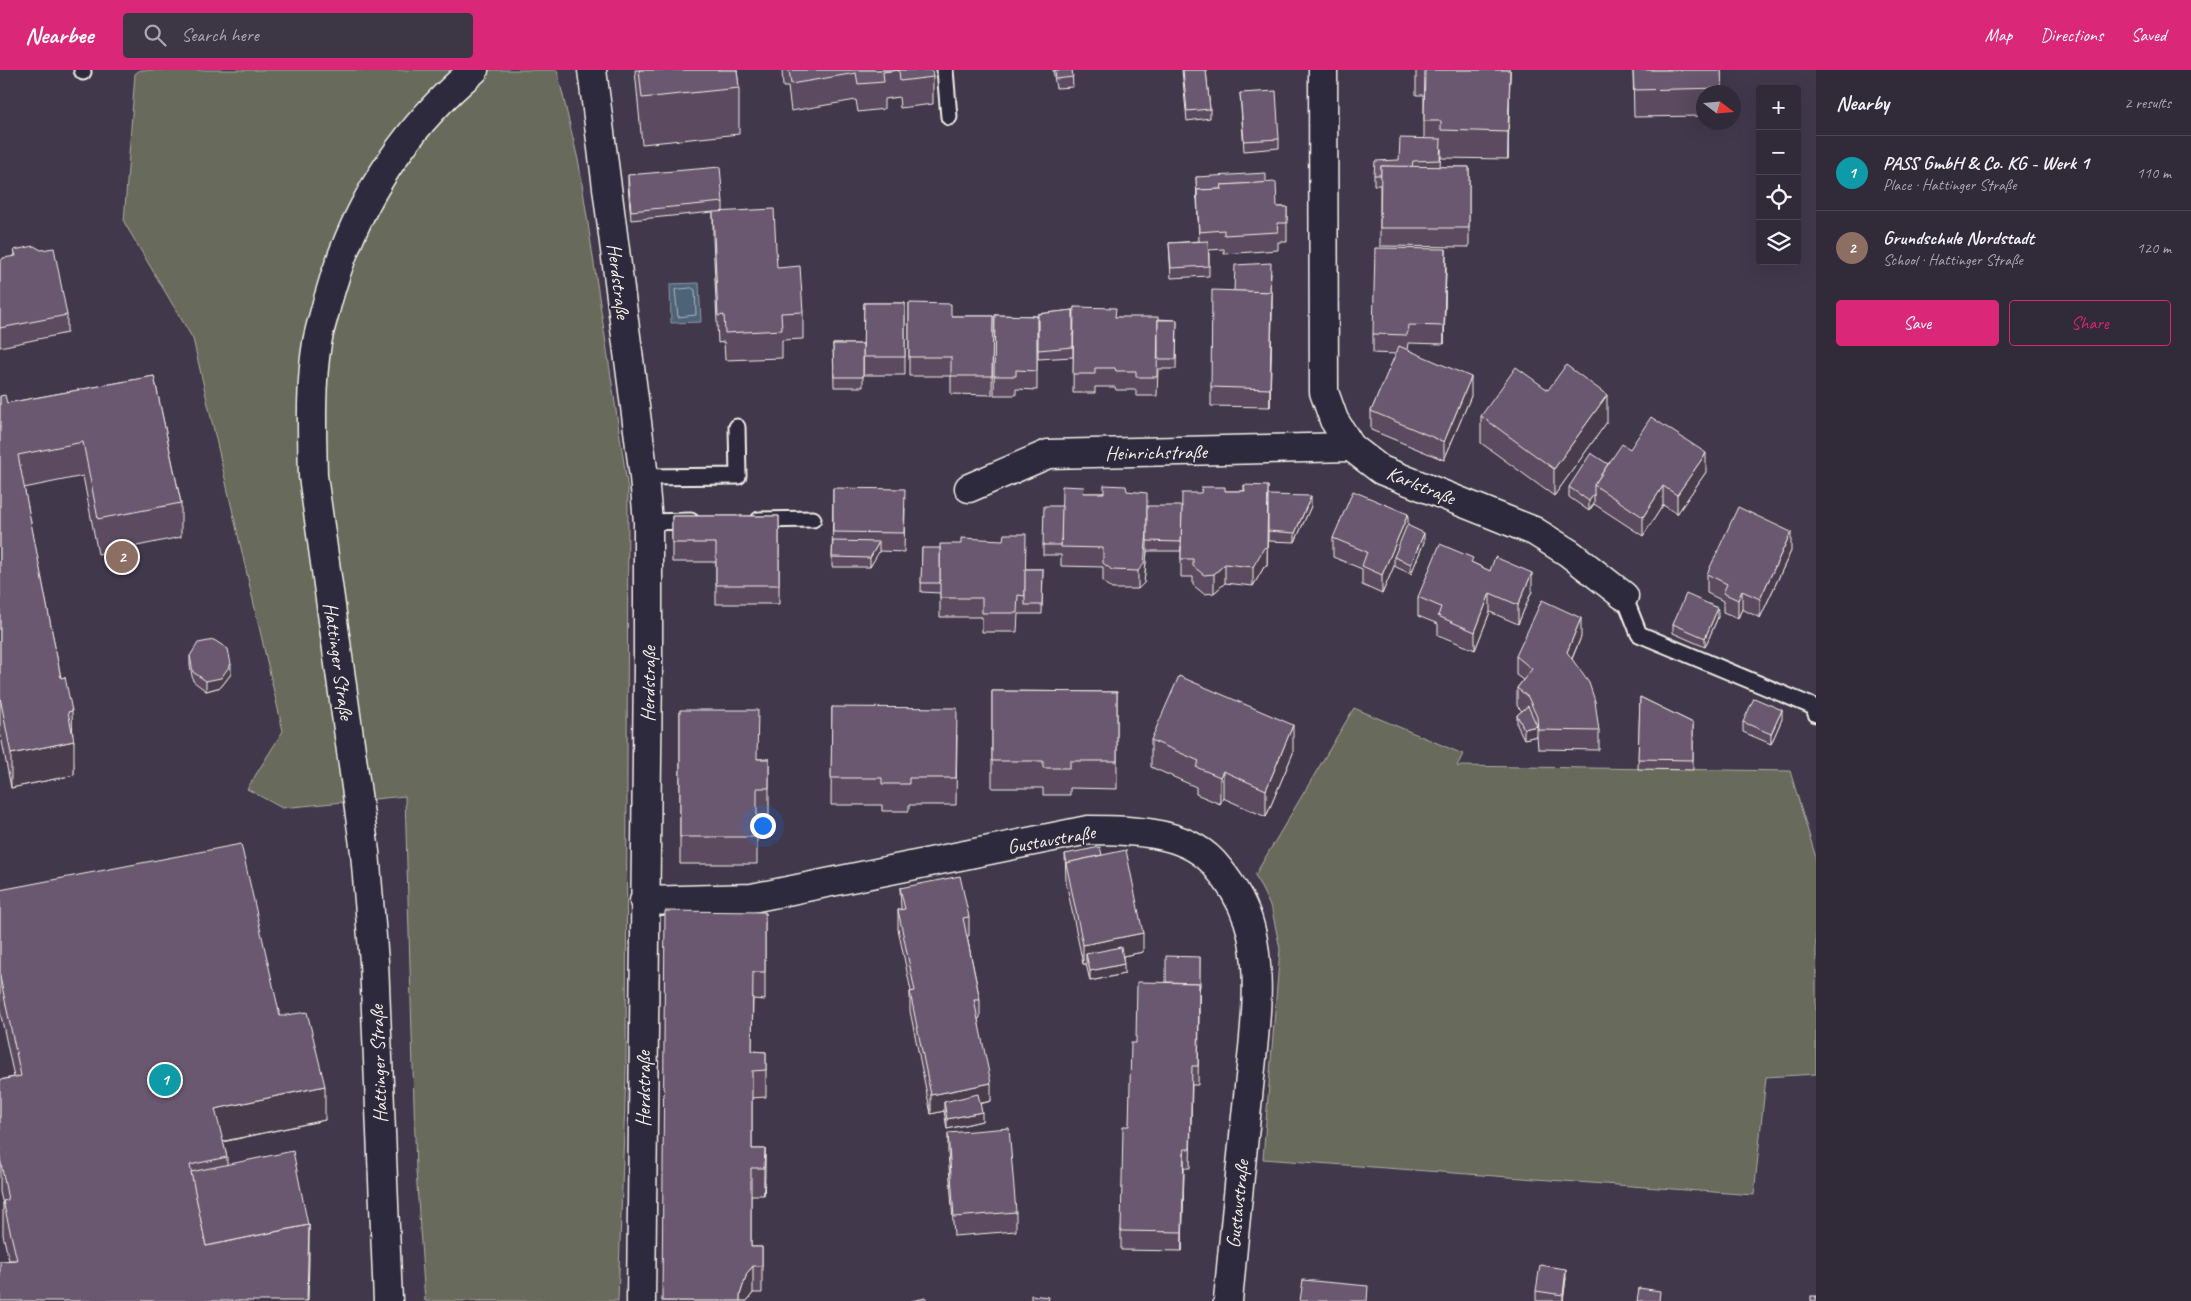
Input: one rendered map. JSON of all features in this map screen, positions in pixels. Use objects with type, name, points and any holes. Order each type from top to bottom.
[{"type":"street","name":"Hattinger Straße","points":[[388,1301],[374,962],[365,852],[313,476],[312,417],[317,343],[334,278],[355,223],[383,172],[415,127],[452,88],[474,70]]},
{"type":"street","name":"Herdstraße","points":[[592,70],[644,477],[648,522],[641,1301]]},
{"type":"street","name":"Karlstraße","points":[[1323,70],[1324,392],[1334,420],[1351,447],[1381,470],[1534,531],[1569,553],[1624,596]]},
{"type":"street","name":"Heinrichstraße","points":[[969,488],[1048,454],[1351,447]]},
{"type":"street","name":"Gustavstraße","points":[[644,901],[752,898],[1088,830],[1136,830],[1180,840],[1212,861],[1235,890],[1248,921],[1254,956],[1257,1006],[1228,1301]]},
{"type":"lane","points":[[945,70],[949,117]]},
{"type":"lane","points":[[644,477],[738,476],[737,427]]},
{"type":"lane","points":[[745,521],[813,520]]},
{"type":"lane","points":[[648,522],[706,521]]},
{"type":"lane","name":"Karlstraße","points":[[1624,596],[1639,634],[1815,710]]},
{"type":"green space","points":[[140,70],[557,70],[579,164],[628,490],[626,1072],[618,1301],[425,1301],[416,1171],[405,796],[282,808],[247,789],[283,731],[193,339],[124,222],[135,74]]},
{"type":"green space","points":[[1354,708],[1463,754],[1457,766],[1790,771],[1816,858],[1816,1074],[1766,1077],[1754,1195],[1263,1159],[1280,949],[1272,910],[1255,875]]},
{"type":"water","points":[[699,283],[701,322],[671,323],[670,284]]},
{"type":"building","points":[[639,70],[737,70],[739,88],[642,98]]},
{"type":"building","points":[[789,70],[899,70],[883,72],[884,82],[858,84],[856,73],[791,84]]},
{"type":"building","points":[[899,70],[932,70],[933,77],[900,81]]},
{"type":"building","points":[[1055,70],[1072,70],[1073,77],[1056,79]]},
{"type":"building","points":[[1183,70],[1206,70],[1210,109],[1187,111]]},
{"type":"building","points":[[1425,70],[1510,70],[1508,132],[1441,130],[1441,121],[1424,121]]},
{"type":"building","points":[[1633,70],[1721,70],[1722,85],[1696,85],[1696,89],[1634,90]]},
{"type":"building","points":[[1276,91],[1279,139],[1244,141],[1240,93]]},
{"type":"building","points":[[1400,138],[1441,139],[1440,160],[1413,161],[1412,167],[1381,166],[1381,175],[1374,175],[1375,161],[1399,160]]},
{"type":"building","points":[[1381,166],[1469,167],[1469,228],[1380,228]]},
{"type":"building","points":[[720,167],[723,202],[631,211],[628,175]]},
{"type":"building","points":[[1266,173],[1266,183],[1221,185],[1221,189],[1197,190],[1197,199],[1196,177]]},
{"type":"building","points":[[1276,182],[1277,207],[1287,207],[1287,223],[1277,223],[1278,232],[1224,235],[1224,230],[1199,232],[1197,190],[1222,189],[1221,185]]},
{"type":"building","points":[[774,209],[777,268],[800,266],[803,312],[781,313],[782,330],[725,333],[724,315],[718,316],[713,212]]},
{"type":"building","points":[[1208,241],[1209,266],[1171,268],[1169,243]]},
{"type":"building","points":[[34,246],[41,250],[54,248],[67,315],[0,328],[0,263],[3,258],[16,256],[14,250]]},
{"type":"building","points":[[1375,248],[1446,249],[1444,326],[1408,325],[1407,335],[1373,334]]},
{"type":"building","points":[[1271,263],[1270,292],[1234,291],[1235,265]]},
{"type":"building","points":[[1212,290],[1272,292],[1270,389],[1211,387]]},
{"type":"building","points":[[864,303],[905,303],[905,357],[863,357]]},
{"type":"building","points":[[909,303],[951,304],[951,316],[993,316],[992,376],[951,376],[951,357],[909,357]]},
{"type":"building","points":[[1074,307],[1116,308],[1115,317],[1158,317],[1157,377],[1136,377],[1136,371],[1116,371],[1115,368],[1095,368],[1095,374],[1073,374]]},
{"type":"building","points":[[1073,310],[1073,347],[1038,350],[1038,314]]},
{"type":"building","points":[[995,315],[1037,316],[1037,371],[1016,370],[1016,376],[994,376]]},
{"type":"building","points":[[1158,320],[1177,320],[1176,359],[1158,359]]},
{"type":"building","points":[[833,344],[863,344],[863,377],[834,377]]},
{"type":"building","points":[[1399,346],[1471,377],[1444,442],[1371,411]]},
{"type":"building","points":[[1566,365],[1607,395],[1554,469],[1481,416],[1516,367],[1548,390]]},
{"type":"building","points":[[154,376],[181,503],[98,519],[83,442],[18,455],[61,678],[65,677],[72,711],[68,712],[74,741],[11,754],[0,697],[0,396],[5,395],[7,403]]},
{"type":"building","points":[[1651,417],[1706,453],[1677,495],[1663,486],[1643,517],[1594,485],[1622,444],[1630,449]]},
{"type":"building","points":[[1591,453],[1608,464],[1594,485],[1594,494],[1589,501],[1569,487]]},
{"type":"building","points":[[1104,485],[1126,486],[1127,491],[1147,493],[1147,532],[1144,564],[1138,571],[1112,570],[1103,563],[1103,548],[1061,547],[1062,486],[1084,487],[1083,493],[1104,493]]},
{"type":"building","points":[[1244,485],[1268,486],[1267,547],[1264,548],[1253,567],[1225,564],[1214,574],[1204,575],[1193,566],[1193,559],[1181,559],[1182,493],[1201,493],[1202,487],[1225,487],[1225,491],[1245,491]]},
{"type":"building","points":[[833,488],[905,489],[904,533],[833,532]]},
{"type":"building","points":[[1353,491],[1408,514],[1382,575],[1362,566],[1367,552],[1333,538]]},
{"type":"building","points":[[1268,495],[1311,496],[1295,533],[1268,531]]},
{"type":"building","points":[[1044,506],[1062,506],[1061,545],[1043,545]]},
{"type":"building","points":[[1147,506],[1182,506],[1181,542],[1147,541]]},
{"type":"building","points":[[1738,507],[1791,532],[1760,599],[1742,591],[1738,600],[1723,593],[1727,584],[1707,574]]},
{"type":"building","points":[[672,516],[779,516],[779,585],[716,585],[716,543],[672,543]]},
{"type":"building","points":[[1407,525],[1424,533],[1411,564],[1394,557]]},
{"type":"building","points":[[1004,534],[1026,534],[1025,596],[1018,595],[1017,613],[982,613],[982,598],[940,598],[940,544],[961,544],[961,538],[1003,540]]},
{"type":"building","points":[[833,541],[879,542],[870,558],[832,557]]},
{"type":"building","points":[[1440,544],[1473,558],[1471,562],[1490,571],[1495,557],[1532,573],[1518,605],[1490,593],[1475,632],[1438,616],[1441,607],[1418,597]]},
{"type":"building","points":[[922,548],[940,548],[940,583],[921,583]]},
{"type":"building","points":[[1025,569],[1043,569],[1042,605],[1025,605]]},
{"type":"building","points":[[1686,594],[1718,608],[1705,638],[1673,624]]},
{"type":"building","points":[[1542,600],[1581,618],[1567,652],[1589,683],[1595,701],[1599,731],[1538,730],[1537,717],[1528,697],[1517,688],[1532,669],[1516,656]]},
{"type":"building","points":[[214,640],[228,649],[231,664],[221,678],[206,681],[193,672],[190,656],[198,643]]},
{"type":"building","points":[[1179,676],[1293,725],[1266,790],[1223,771],[1220,777],[1196,767],[1199,761],[1151,740]]},
{"type":"building","points":[[992,691],[1117,692],[1117,761],[1070,761],[1070,768],[1043,768],[1043,761],[992,761]]},
{"type":"building","points":[[1640,697],[1693,723],[1693,760],[1638,759]]},
{"type":"building","points":[[1754,698],[1782,710],[1771,734],[1743,722]]},
{"type":"building","points":[[1528,706],[1537,726],[1524,729],[1517,715]]},
{"type":"building","points":[[832,707],[957,708],[956,778],[909,778],[909,784],[882,784],[882,778],[831,778]]},
{"type":"building","points":[[680,710],[758,710],[757,759],[769,759],[769,788],[757,788],[757,837],[680,837]]},
{"type":"building","points":[[241,844],[280,1016],[307,1012],[325,1086],[215,1109],[227,1157],[190,1165],[206,1246],[309,1225],[307,1301],[0,1301],[0,1261],[17,1260],[3,1201],[8,1200],[0,1158],[0,1080],[21,1076],[0,977],[0,890]]},
{"type":"building","points":[[1100,847],[1102,855],[1067,863],[1065,854]]},
{"type":"building","points":[[1126,850],[1143,933],[1083,945],[1066,863]]},
{"type":"building","points":[[960,876],[969,917],[963,918],[980,1000],[974,1000],[991,1083],[931,1095],[910,992],[915,991],[898,910],[905,909],[900,888]]},
{"type":"building","points":[[665,911],[765,912],[765,972],[753,972],[752,1051],[766,1052],[766,1070],[752,1071],[752,1149],[765,1149],[764,1168],[751,1168],[751,1247],[762,1247],[762,1266],[753,1266],[747,1273],[740,1301],[662,1301]]},
{"type":"building","points":[[1121,947],[1124,964],[1090,971],[1086,954]]},
{"type":"building","points":[[1166,956],[1200,957],[1200,987],[1199,983],[1166,982]]},
{"type":"building","points":[[1137,982],[1199,983],[1198,1066],[1192,1066],[1190,1149],[1184,1149],[1182,1232],[1121,1231],[1123,1126],[1129,1126],[1131,1043],[1136,1043]]},
{"type":"building","points":[[978,1094],[982,1112],[947,1119],[944,1102]]},
{"type":"building","points":[[1009,1128],[1016,1212],[954,1217],[948,1133]]},
{"type":"building","points":[[293,1151],[308,1225],[206,1246],[191,1172]]},
{"type":"building","points":[[1540,1265],[1566,1269],[1563,1295],[1536,1291]]},
{"type":"building","points":[[1303,1280],[1368,1286],[1367,1301],[1300,1301]]},
{"type":"building","points":[[1639,1288],[1660,1291],[1659,1301],[1637,1301]]},
{"type":"building","points":[[1031,1295],[1049,1297],[1048,1301],[1031,1301]]},
{"type":"building","points":[[1811,1296],[1816,1296],[1816,1301],[1811,1301]]},
{"type":"building","points":[[926,1298],[926,1301],[911,1301]]},
{"type":"place","name":"Grundschule Nordstadt","points":[[122,557]]},
{"type":"place","name":"PASS GmbH & Co. KG - Werk 1","points":[[165,1080]]}]
